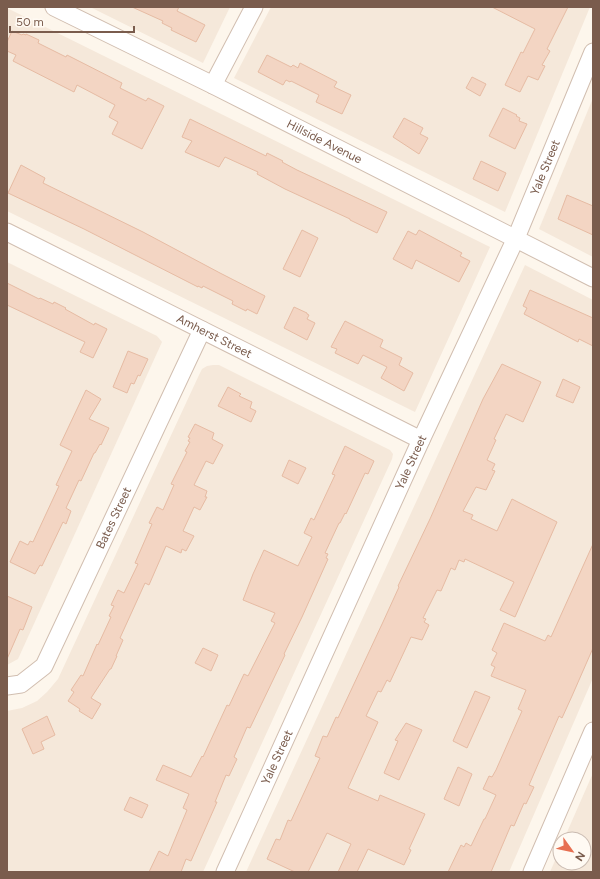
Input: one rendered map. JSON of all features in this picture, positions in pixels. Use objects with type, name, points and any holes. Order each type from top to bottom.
[{"type":"street","name":"Hillside Avenue","points":[[54,7],[213,85],[593,278]]},
{"type":"street","points":[[213,85],[254,7]]},
{"type":"street","name":"Yale Street","points":[[225,872],[421,440],[516,238],[593,52]]},
{"type":"street","name":"Amherst Street","points":[[7,232],[421,440]]},
{"type":"street","name":"Bates Street","points":[[7,686],[22,684],[44,666],[202,330]]},
{"type":"street","points":[[532,872],[593,731]]},
{"type":"shaded area","points":[[90,7],[230,7],[203,63]]},
{"type":"shaded area","points":[[271,7],[590,7],[505,212],[234,78]]},
{"type":"shaded area","points":[[7,8],[490,247],[415,412],[7,211]]},
{"type":"shaded area","points":[[593,98],[593,257],[539,229]]},
{"type":"shaded area","points":[[7,262],[157,336],[162,342],[18,659],[7,665]]},
{"type":"shaded area","points":[[525,265],[593,300],[593,678],[509,872],[246,872]]},
{"type":"shaded area","points":[[213,365],[219,365],[390,450],[393,454],[392,459],[203,872],[7,872],[7,711],[22,708],[37,701],[58,679],[199,375],[202,369]]},
{"type":"shaded area","points":[[593,773],[593,872],[550,872],[552,867],[552,871],[592,871],[592,831],[568,831]]},
{"type":"building","points":[[132,7],[179,7],[177,11],[205,25],[196,42],[171,30],[172,28],[162,23],[163,21]]},
{"type":"building","points":[[492,7],[568,7],[547,49],[550,51],[542,65],[545,66],[538,80],[528,76],[520,92],[505,85],[521,52],[523,53],[535,29]]},
{"type":"building","points":[[12,31],[22,35],[26,34],[39,40],[38,43],[66,57],[67,55],[122,83],[120,88],[146,101],[148,98],[164,106],[142,149],[112,134],[118,122],[109,117],[115,105],[77,85],[74,92],[13,61],[16,55],[7,51],[7,42]]},
{"type":"building","points":[[267,55],[291,67],[293,65],[298,68],[300,63],[337,82],[334,87],[351,95],[342,114],[316,102],[319,95],[291,81],[286,80],[283,85],[258,72]]},
{"type":"building","points":[[472,77],[486,84],[480,96],[466,88]]},
{"type":"building","points":[[503,108],[517,115],[516,116],[520,118],[519,121],[527,124],[515,149],[489,136]]},
{"type":"building","points":[[404,118],[423,128],[420,134],[428,138],[419,154],[393,137]]},
{"type":"building","points":[[190,119],[266,156],[267,153],[297,170],[387,212],[377,233],[285,189],[257,174],[258,172],[225,157],[219,167],[185,152],[192,141],[182,137]]},
{"type":"building","points":[[481,161],[506,173],[498,191],[473,179]]},
{"type":"building","points":[[21,165],[45,178],[43,183],[143,232],[265,296],[257,314],[247,309],[246,311],[232,304],[233,301],[203,286],[202,288],[198,287],[84,229],[8,193]]},
{"type":"building","points":[[567,195],[593,206],[593,235],[558,219]]},
{"type":"building","points":[[302,230],[318,238],[300,277],[283,269]]},
{"type":"building","points":[[419,230],[462,253],[460,256],[470,261],[459,282],[416,260],[412,269],[393,259],[408,231],[416,235]]},
{"type":"building","points":[[7,283],[39,299],[40,298],[53,304],[54,302],[94,325],[95,323],[107,329],[93,358],[80,352],[85,342],[7,305]]},
{"type":"building","points":[[530,290],[593,318],[593,346],[579,339],[578,342],[524,314],[527,308],[523,306]]},
{"type":"building","points":[[294,307],[307,313],[309,315],[307,319],[315,323],[307,340],[284,328]]},
{"type":"building","points":[[345,321],[383,340],[380,347],[402,358],[399,365],[413,373],[404,391],[381,378],[387,367],[363,355],[358,364],[335,353],[337,349],[331,347]]},
{"type":"building","points":[[128,351],[148,359],[140,376],[138,375],[134,384],[131,383],[127,393],[113,387]]},
{"type":"building","points":[[502,364],[541,382],[523,422],[506,414],[494,439],[496,440],[487,460],[495,464],[492,470],[495,471],[486,490],[476,487],[463,511],[473,515],[471,519],[497,531],[512,499],[557,522],[515,617],[500,610],[514,582],[465,559],[464,562],[459,560],[455,570],[451,568],[441,591],[437,590],[423,618],[426,619],[424,622],[429,625],[422,640],[411,637],[390,682],[387,680],[381,692],[378,691],[366,716],[378,722],[348,788],[378,801],[380,795],[425,814],[409,849],[411,850],[404,865],[368,849],[357,872],[338,872],[351,844],[327,833],[308,872],[295,872],[267,859],[276,839],[280,840],[288,820],[291,821],[320,758],[315,756],[323,736],[327,737],[336,717],[338,718],[430,519],[483,399]]},
{"type":"building","points":[[563,379],[580,387],[573,403],[556,396]]},
{"type":"building","points":[[228,387],[241,394],[239,396],[252,402],[250,408],[256,411],[251,422],[218,406]]},
{"type":"building","points":[[86,390],[101,399],[89,419],[109,428],[101,445],[100,444],[94,453],[81,481],[79,480],[66,508],[71,511],[66,524],[63,522],[42,566],[40,565],[35,574],[10,562],[20,541],[28,545],[30,541],[33,542],[59,486],[56,485],[72,451],[60,445]]},
{"type":"building","points":[[195,424],[214,433],[212,439],[223,445],[213,464],[206,461],[194,485],[207,491],[205,497],[207,497],[200,510],[194,507],[183,531],[194,536],[186,551],[182,549],[181,553],[166,546],[149,585],[145,583],[120,638],[123,640],[111,669],[91,698],[101,704],[92,719],[79,711],[80,709],[68,701],[74,692],[71,690],[81,675],[83,676],[97,644],[98,645],[111,617],[109,616],[114,606],[111,605],[118,590],[124,593],[138,564],[135,563],[152,524],[149,523],[157,507],[163,510],[174,485],[171,484],[187,452],[185,451],[190,442],[188,441],[190,438],[188,437]]},
{"type":"building","points":[[345,446],[374,461],[368,474],[365,473],[346,514],[345,513],[339,523],[325,553],[328,554],[326,558],[328,559],[250,728],[247,727],[234,757],[237,759],[229,776],[226,775],[215,802],[217,802],[191,861],[186,859],[181,872],[149,872],[159,851],[168,856],[187,810],[183,808],[189,794],[156,780],[163,765],[191,777],[202,756],[203,757],[227,705],[229,706],[244,674],[248,676],[275,623],[271,621],[275,613],[243,600],[253,574],[264,550],[298,566],[312,537],[304,533],[311,518],[314,520],[335,475],[332,474]]},
{"type":"building","points":[[289,460],[306,468],[298,484],[282,476]]},
{"type":"building","points":[[593,544],[593,648],[562,718],[559,716],[529,785],[534,787],[526,804],[524,803],[514,826],[511,825],[491,872],[448,872],[461,845],[464,847],[466,843],[471,846],[485,819],[496,795],[483,789],[489,776],[492,777],[496,770],[522,711],[518,709],[526,690],[491,676],[495,667],[491,665],[497,653],[492,650],[504,623],[545,641],[548,635],[551,637]]},
{"type":"building","points":[[7,596],[32,607],[23,630],[20,629],[7,659]]},
{"type":"building","points":[[203,648],[218,655],[211,671],[195,663]]},
{"type":"building","points":[[475,691],[490,697],[467,748],[453,741]]},
{"type":"building","points":[[47,716],[55,735],[41,742],[44,749],[33,754],[22,729]]},
{"type":"building","points":[[406,723],[422,730],[399,780],[384,773],[398,741],[395,740]]},
{"type":"building","points":[[458,767],[472,774],[459,806],[444,799]]},
{"type":"building","points":[[130,797],[148,805],[142,818],[124,810]]}]
